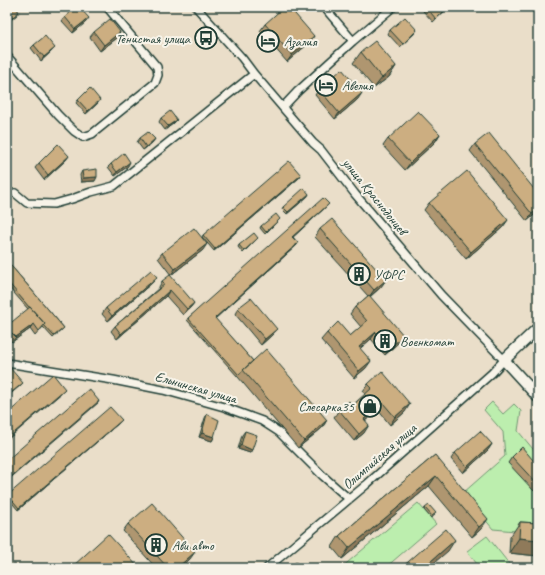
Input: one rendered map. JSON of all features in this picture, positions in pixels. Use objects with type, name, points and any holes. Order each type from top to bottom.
[{"type":"main road","points":[[504,360],[538,328]]},
{"type":"main road","name":"улица Краснодонцев","points":[[504,360],[538,397]]},
{"type":"street","points":[[7,56],[58,115],[74,131],[83,137],[92,134],[155,83],[158,75],[157,67],[107,7]]},
{"type":"street","name":"улица Краснодонцев","points":[[196,7],[242,58],[313,143],[321,150],[355,194],[441,295],[504,360]]},
{"type":"street","points":[[324,7],[353,41]]},
{"type":"street","points":[[283,107],[298,91],[353,41],[394,7]]},
{"type":"street","points":[[15,193],[27,203],[54,204],[114,186],[254,74]]},
{"type":"street","name":"Олимпийская улица","points":[[267,568],[349,499],[492,373],[504,360]]},
{"type":"street","name":"Ельнинская улица","points":[[7,363],[113,380],[163,390],[224,407],[262,421],[279,432],[349,499]]},
{"type":"green space","points":[[492,402],[503,414],[514,404],[521,411],[518,431],[538,455],[538,533],[493,529],[463,493],[505,456],[503,432],[484,410]]},
{"type":"green space","points":[[418,503],[436,524],[385,568],[341,568]]},
{"type":"green space","points":[[487,536],[510,565],[534,568],[480,568],[467,551]]},
{"type":"building","points":[[7,7],[16,7],[19,12],[7,22]]},
{"type":"building","points":[[79,7],[89,18],[75,29],[65,17]]},
{"type":"building","points":[[284,7],[289,7],[314,36],[292,55],[265,24]]},
{"type":"building","points":[[426,7],[448,7],[436,19]]},
{"type":"building","points":[[405,17],[417,30],[403,44],[390,30]]},
{"type":"building","points":[[110,19],[120,32],[104,45],[94,32]]},
{"type":"building","points":[[45,36],[55,48],[44,57],[34,45]]},
{"type":"building","points":[[375,41],[396,66],[382,78],[361,52]]},
{"type":"building","points":[[342,69],[362,93],[339,113],[319,89]]},
{"type":"building","points":[[90,88],[100,100],[88,111],[78,100]]},
{"type":"building","points":[[170,111],[177,120],[168,126],[161,118]]},
{"type":"building","points":[[418,111],[440,134],[410,163],[388,139]]},
{"type":"building","points":[[148,132],[155,139],[146,147],[140,138]]},
{"type":"building","points":[[489,133],[538,194],[538,209],[532,214],[475,144]]},
{"type":"building","points":[[58,144],[69,156],[48,175],[39,163]]},
{"type":"building","points":[[124,153],[130,162],[117,172],[111,164]]},
{"type":"building","points":[[289,161],[301,175],[215,249],[203,235]]},
{"type":"building","points":[[97,169],[97,177],[83,178],[82,171]]},
{"type":"building","points":[[467,171],[508,220],[471,252],[429,203]]},
{"type":"building","points":[[304,188],[309,194],[288,212],[283,207]]},
{"type":"building","points":[[323,198],[329,204],[292,237],[298,243],[215,318],[253,361],[239,375],[188,318]]},
{"type":"building","points":[[276,214],[280,219],[266,232],[261,226]]},
{"type":"building","points":[[332,219],[386,280],[374,290],[320,229]]},
{"type":"building","points":[[194,228],[207,244],[175,269],[162,253]]},
{"type":"building","points":[[254,233],[258,238],[244,251],[239,245]]},
{"type":"building","points":[[7,261],[64,328],[54,336],[7,281]]},
{"type":"building","points":[[151,270],[157,277],[112,316],[106,308]]},
{"type":"building","points":[[170,275],[194,303],[187,309],[170,290],[121,334],[115,326],[165,284],[162,281]]},
{"type":"building","points":[[369,295],[404,336],[390,347],[376,332],[359,347],[371,361],[359,371],[327,333],[338,322],[350,336],[367,321],[355,307]]},
{"type":"building","points":[[251,298],[277,329],[265,339],[238,308]]},
{"type":"building","points":[[7,302],[10,306],[7,309]]},
{"type":"building","points":[[30,307],[45,324],[39,331],[34,324],[16,337],[12,333],[7,336],[7,326]]},
{"type":"building","points":[[266,349],[327,420],[304,441],[243,370]]},
{"type":"building","points":[[10,368],[23,383],[7,396],[7,371]]},
{"type":"building","points":[[382,371],[410,404],[395,417],[383,403],[364,419],[369,425],[359,434],[339,410],[349,401],[353,405],[372,388],[368,384]]},
{"type":"building","points":[[53,374],[65,389],[7,439],[7,414]]},
{"type":"building","points":[[89,389],[99,401],[7,480],[7,460]]},
{"type":"building","points":[[110,407],[122,420],[19,508],[8,495]]},
{"type":"building","points":[[207,414],[219,420],[214,437],[202,433]]},
{"type":"building","points":[[245,431],[257,435],[252,450],[241,445]]},
{"type":"building","points":[[480,431],[492,444],[467,467],[455,453]]},
{"type":"building","points":[[522,447],[538,466],[538,485],[512,457]]},
{"type":"building","points":[[435,455],[488,519],[479,527],[436,476],[349,548],[339,536]]},
{"type":"building","name":"Ави авто","points":[[152,503],[195,552],[177,568],[168,568],[128,524]]},
{"type":"building","points":[[429,505],[436,513],[432,516],[425,508]]},
{"type":"building","points":[[520,522],[538,523],[538,540],[519,538]]},
{"type":"building","points":[[446,529],[455,540],[423,568],[401,568]]},
{"type":"building","points":[[108,534],[139,568],[74,568],[73,566]]},
{"type":"building","points":[[296,562],[301,568],[289,568]]},
{"type":"place","name":"Тенистая улица","points":[[206,38]]},
{"type":"place","name":"Азалия","points":[[268,41]]},
{"type":"place","name":"Авелия","points":[[326,85]]},
{"type":"place","name":"УФРС","points":[[359,274]]},
{"type":"place","name":"Военкомат","points":[[385,341]]},
{"type":"place","name":"Слесарка35","points":[[370,406]]},
{"type":"place","name":"Ави авто","points":[[156,545]]}]
